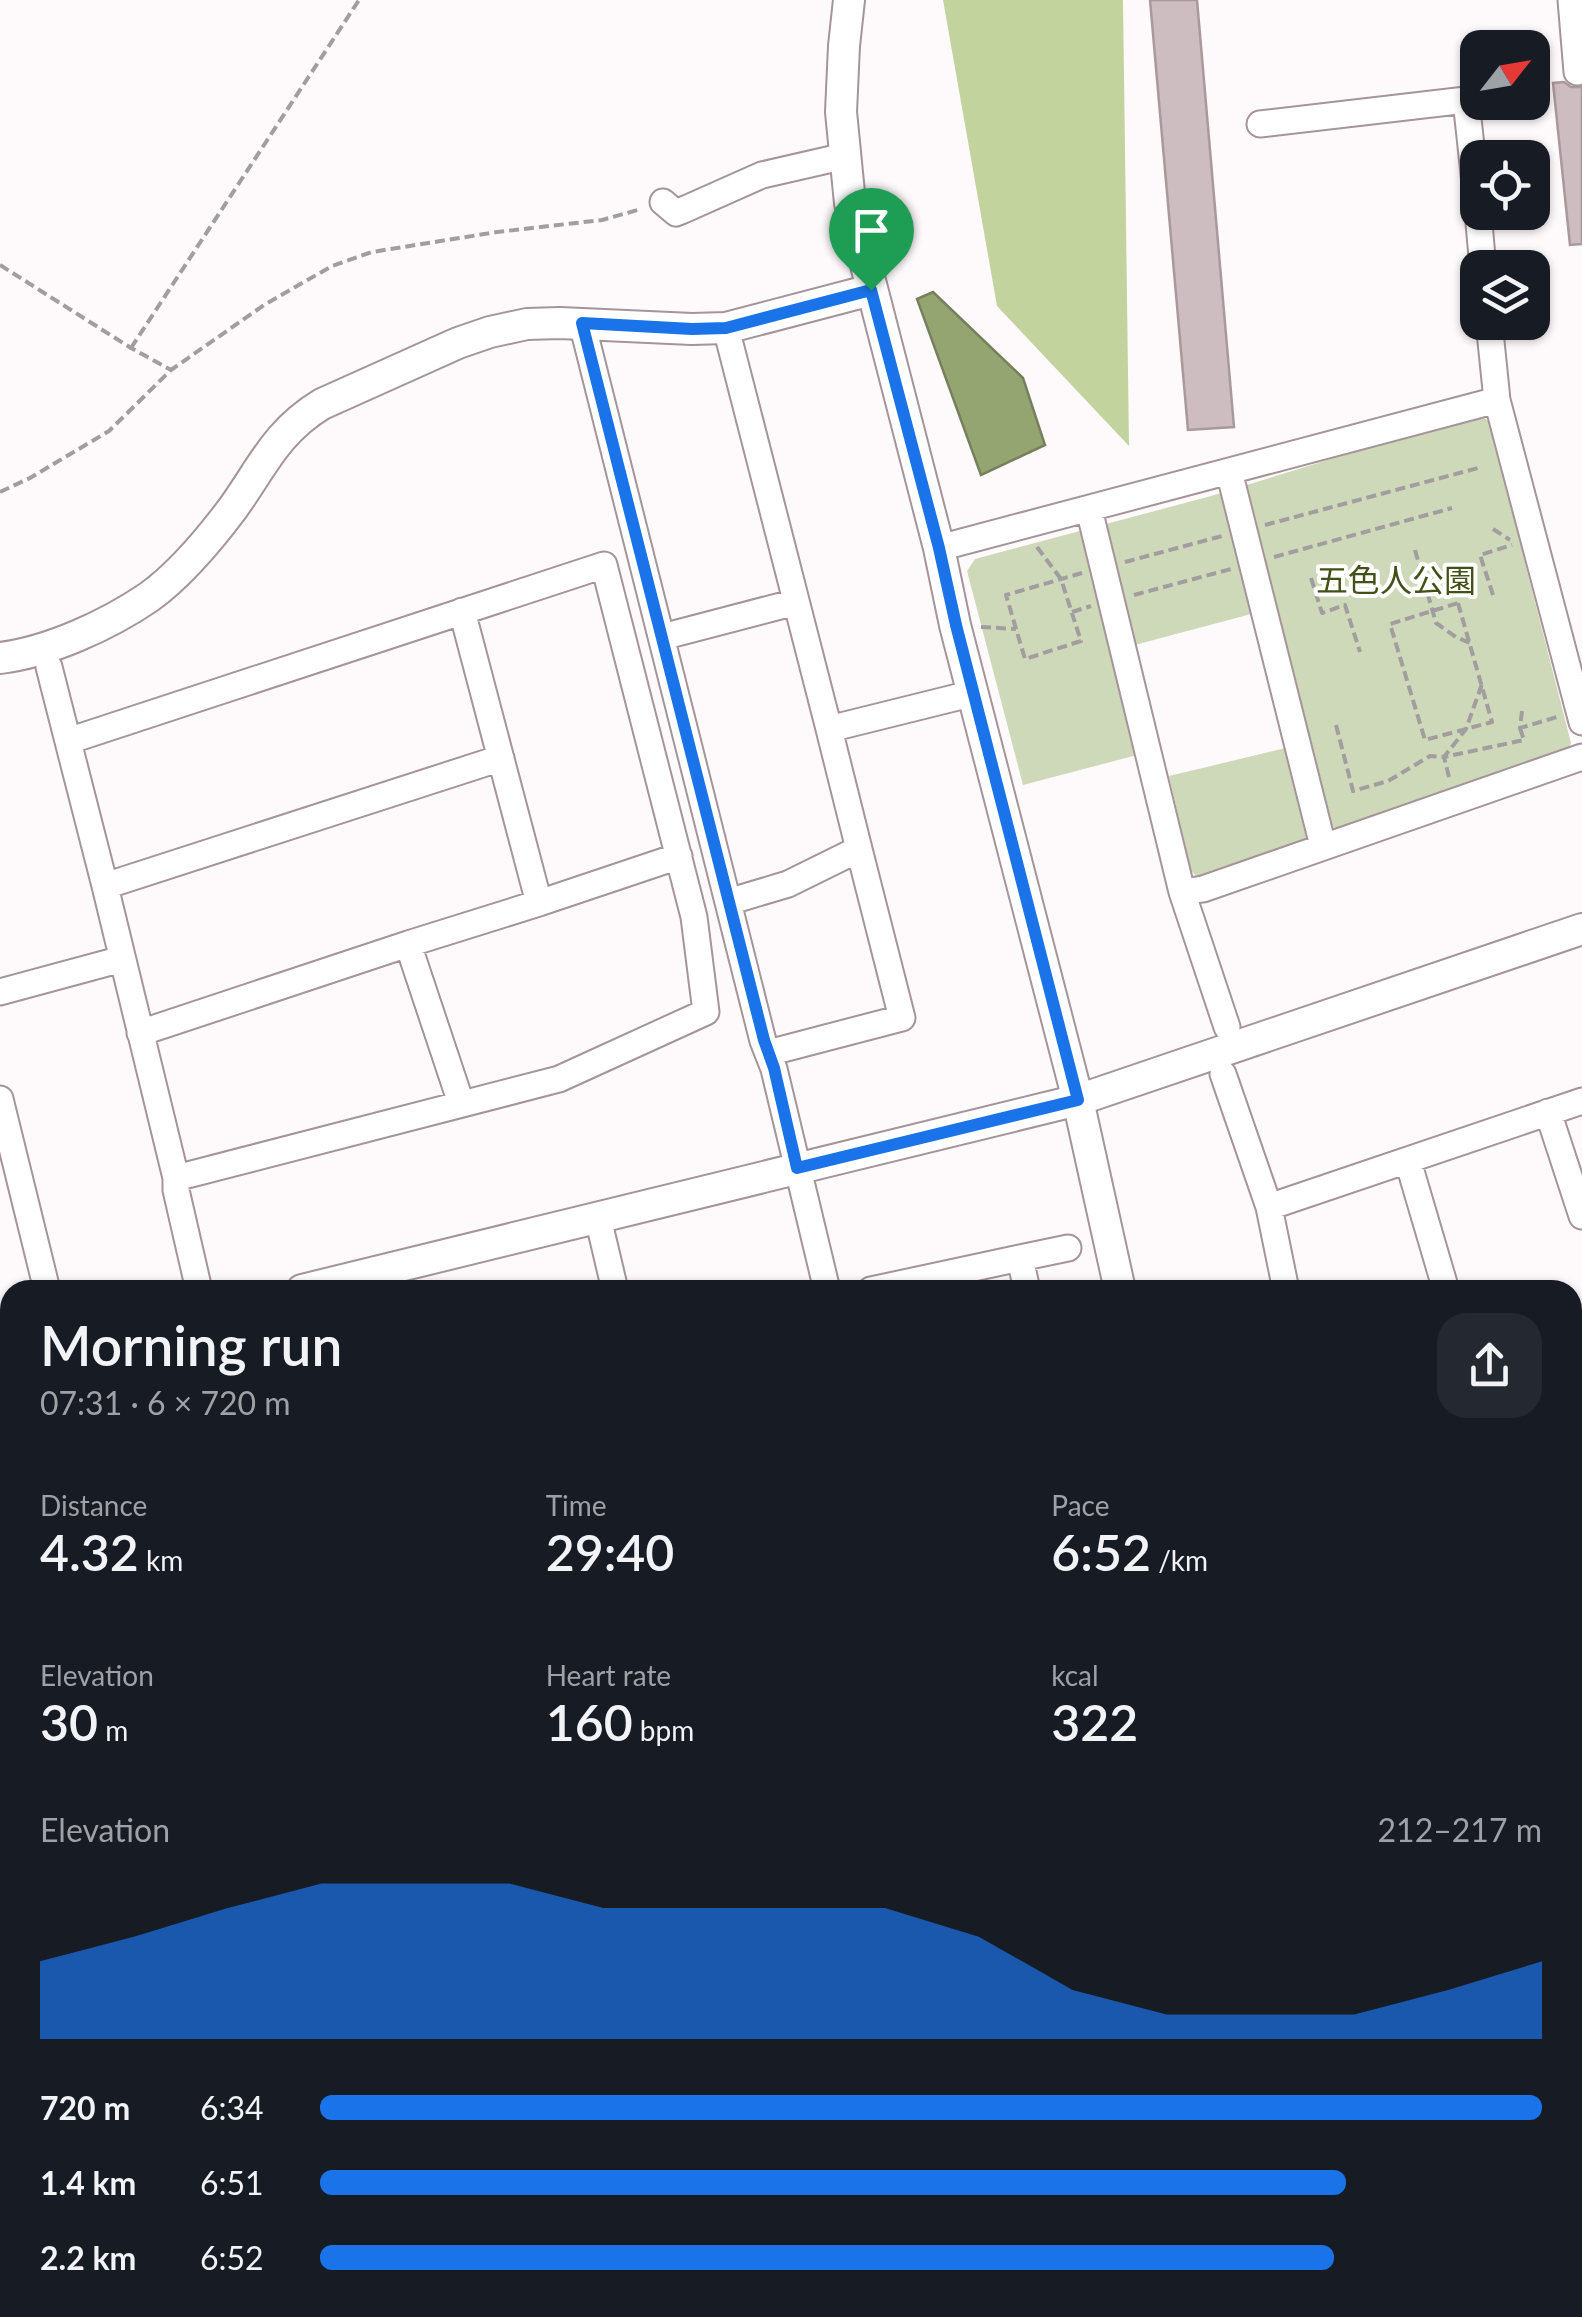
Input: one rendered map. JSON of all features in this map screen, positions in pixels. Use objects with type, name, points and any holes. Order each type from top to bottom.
[{"type":"street","points":[[849,0],[842,112],[850,203],[1078,1100],[1118,1280]]},
{"type":"street","points":[[1571,0],[1577,72]]},
{"type":"street","points":[[1260,124],[1466,100],[1470,140]]},
{"type":"street","points":[[663,202],[676,212],[681,211],[762,175],[844,156]]},
{"type":"street","points":[[0,658],[52,646],[149,597],[214,534],[285,432],[302,416],[458,343],[527,324],[726,328],[871,290]]},
{"type":"street","points":[[582,323],[825,1280]]},
{"type":"street","points":[[726,328],[902,1018],[768,1053]]},
{"type":"street","points":[[1491,340],[1496,400],[1580,716]]},
{"type":"street","points":[[939,548],[1496,400]]},
{"type":"street","points":[[1229,471],[1324,846]]},
{"type":"street","points":[[1089,510],[1182,892],[1227,1027]]},
{"type":"street","points":[[68,740],[604,565],[679,856],[694,917],[706,1012],[559,1079],[176,1178]]},
{"type":"street","points":[[662,637],[796,602]]},
{"type":"street","points":[[462,611],[539,903]]},
{"type":"street","points":[[48,667],[105,886],[198,1280]]},
{"type":"street","points":[[829,729],[974,692]]},
{"type":"street","points":[[1182,892],[1202,889],[1582,757]]},
{"type":"street","points":[[105,886],[501,758]]},
{"type":"street","points":[[728,902],[788,884],[858,849]]},
{"type":"street","points":[[140,1033],[679,856]]},
{"type":"street","points":[[343,1280],[1078,1100],[1582,929]]},
{"type":"street","points":[[408,944],[461,1104]]},
{"type":"street","points":[[0,992],[122,959]]},
{"type":"street","points":[[1223,1074],[1269,1207],[1284,1280]]},
{"type":"street","points":[[0,1099],[44,1280]]},
{"type":"street","points":[[1269,1207],[1582,1100]]},
{"type":"street","points":[[1548,1112],[1582,1216]]},
{"type":"street","points":[[1408,1161],[1443,1280]]},
{"type":"street","points":[[598,1218],[613,1280]]},
{"type":"street","points":[[918,1280],[1068,1248]]},
{"type":"street","points":[[1020,1258],[1025,1280]]},
{"type":"path","points":[[131,348],[359,0]]},
{"type":"path","points":[[0,492],[109,431],[171,370],[264,305],[332,266],[372,252],[602,220],[663,202]]},
{"type":"path","points":[[0,265],[171,370]]},
{"type":"path","points":[[1251,529],[1478,468]]},
{"type":"path","points":[[1022,527],[1061,579],[1081,641],[1025,659],[1006,595],[1061,579],[1080,574]]},
{"type":"path","points":[[1493,529],[1515,544],[1480,555],[1493,594]]},
{"type":"path","points":[[1118,564],[1232,534]]},
{"type":"path","points":[[1415,550],[1436,623],[1470,644]]},
{"type":"path","points":[[1311,578],[1322,614],[1344,606],[1360,652]]},
{"type":"path","points":[[1458,604],[1492,722],[1424,740],[1390,624],[1432,610],[1458,604]]},
{"type":"path","points":[[956,625],[1016,629]]},
{"type":"path","points":[[1444,757],[1466,730],[1482,684]]},
{"type":"path","points":[[1336,725],[1353,791],[1388,781],[1430,756],[1444,757],[1524,740],[1520,728],[1522,711]]},
{"type":"path","points":[[1520,728],[1580,716]]},
{"type":"path","points":[[1444,757],[1454,800]]},
{"type":"green space","name":"五色人公園","points":[[1477,414],[1489,421],[1571,743],[1568,750],[1337,830],[1330,824],[1270,609],[1116,650],[1141,754],[1023,785],[967,571],[975,559],[1211,496]]},
{"type":"green space","points":[[1286,748],[1310,835],[1303,842],[1199,878],[1191,871],[1169,776]]},
{"type":"shaded area","points":[[943,0],[1123,0],[1129,446],[997,306]]},
{"type":"shaded area","points":[[933,292],[1023,378],[1045,445],[981,475],[917,299]]},
{"type":"building","points":[[1150,0],[1197,0],[1234,427],[1188,430]]},
{"type":"building","points":[[1553,83],[1582,87],[1582,244],[1570,245]]},
{"type":"route","points":[[871,290],[1078,1100],[797,1168],[582,323],[726,328],[871,290]]}]
